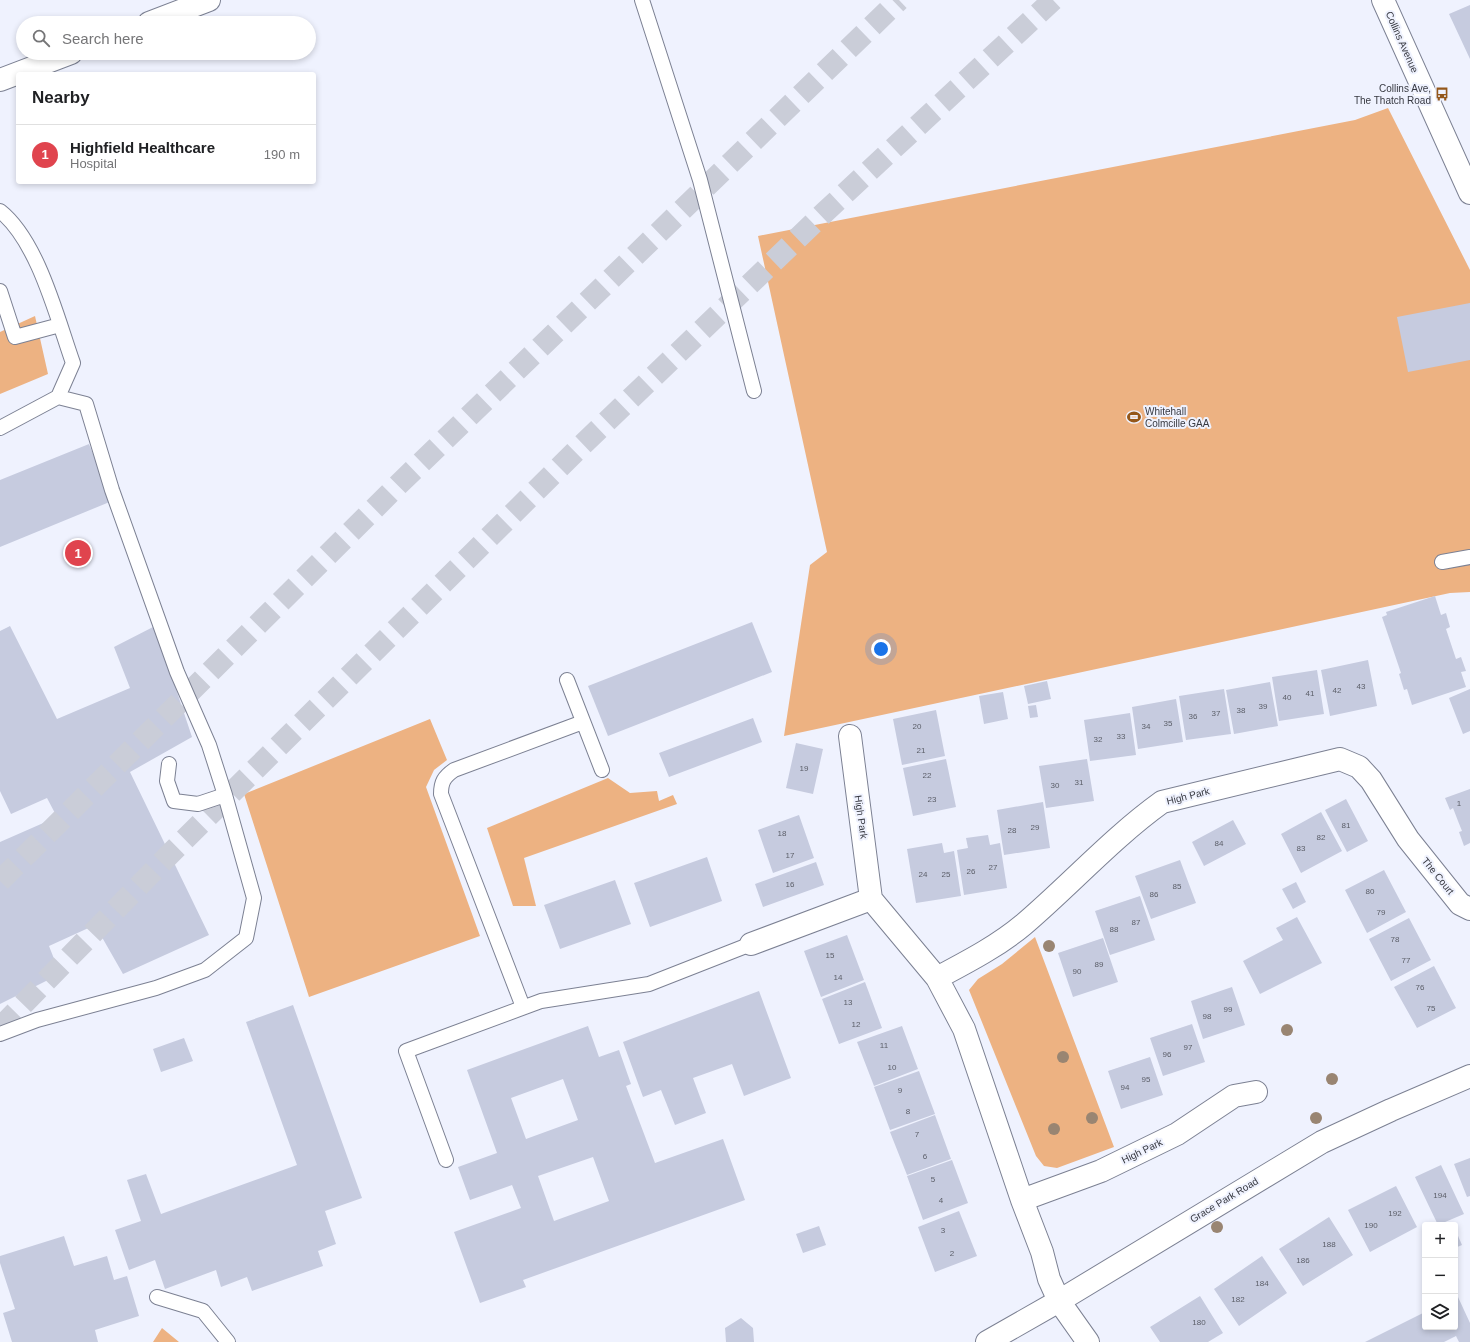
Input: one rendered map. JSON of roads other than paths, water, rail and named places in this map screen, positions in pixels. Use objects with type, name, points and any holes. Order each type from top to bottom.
[{"type":"street","points":[[167,16],[209,0]]},
{"type":"street","name":"Collins Avenue","points":[[1383,0],[1470,193]]},
{"type":"street","points":[[21,72],[53,60]]},
{"type":"street","points":[[0,80],[16,74]]},
{"type":"street","name":"High Park","points":[[850,736],[872,899]]},
{"type":"street","name":"High Park","points":[[937,978],[971,960],[1022,926],[1139,818],[1162,802],[1340,759],[1358,767],[1371,780],[1408,840]]},
{"type":"street","name":"The Court","points":[[1408,840],[1460,904],[1470,909]]},
{"type":"street","points":[[751,944],[872,899],[937,978],[964,1029],[1022,1200],[1042,1252],[1049,1279],[1059,1301],[1088,1342]]},
{"type":"street","name":"Grace Park Road","points":[[987,1342],[1059,1301],[1322,1142],[1470,1076]]},
{"type":"street","name":"High Park","points":[[1022,1200],[1101,1171],[1177,1134],[1234,1096],[1256,1092]]},
{"type":"lane","points":[[642,0],[700,180],[754,390]]},
{"type":"lane","points":[[0,211],[7,216],[32,252],[73,363],[58,397],[0,428]]},
{"type":"lane","points":[[0,291],[15,337],[60,325]]},
{"type":"lane","points":[[0,1034],[37,1020],[94,1003],[156,988],[204,970],[246,938],[254,898],[225,795],[209,745],[177,672],[112,490],[86,404],[58,397]]},
{"type":"lane","points":[[1442,562],[1470,557]]},
{"type":"lane","points":[[567,680],[602,770]]},
{"type":"lane","points":[[523,1007],[441,794],[441,784],[446,776],[454,770],[583,722]]},
{"type":"lane","points":[[169,764],[167,781],[174,801],[198,804],[225,795]]},
{"type":"lane","points":[[446,1160],[406,1051],[541,1000],[649,984],[751,944]]},
{"type":"lane","points":[[157,1297],[202,1311],[228,1342]]},
{"type":"tunnel","points":[[0,881],[398,485],[899,0]]},
{"type":"tunnel","points":[[0,1028],[170,854],[578,449],[825,212],[1053,0]]},
{"type":"place","name":"Collins Ave, The Thatch Road","points":[[1442,94]]},
{"type":"place","name":"Whitehall Colmcille GAA","points":[[1134,417]]},
{"type":"place","name":"Highfield Healthcare","points":[[78,553]]}]
